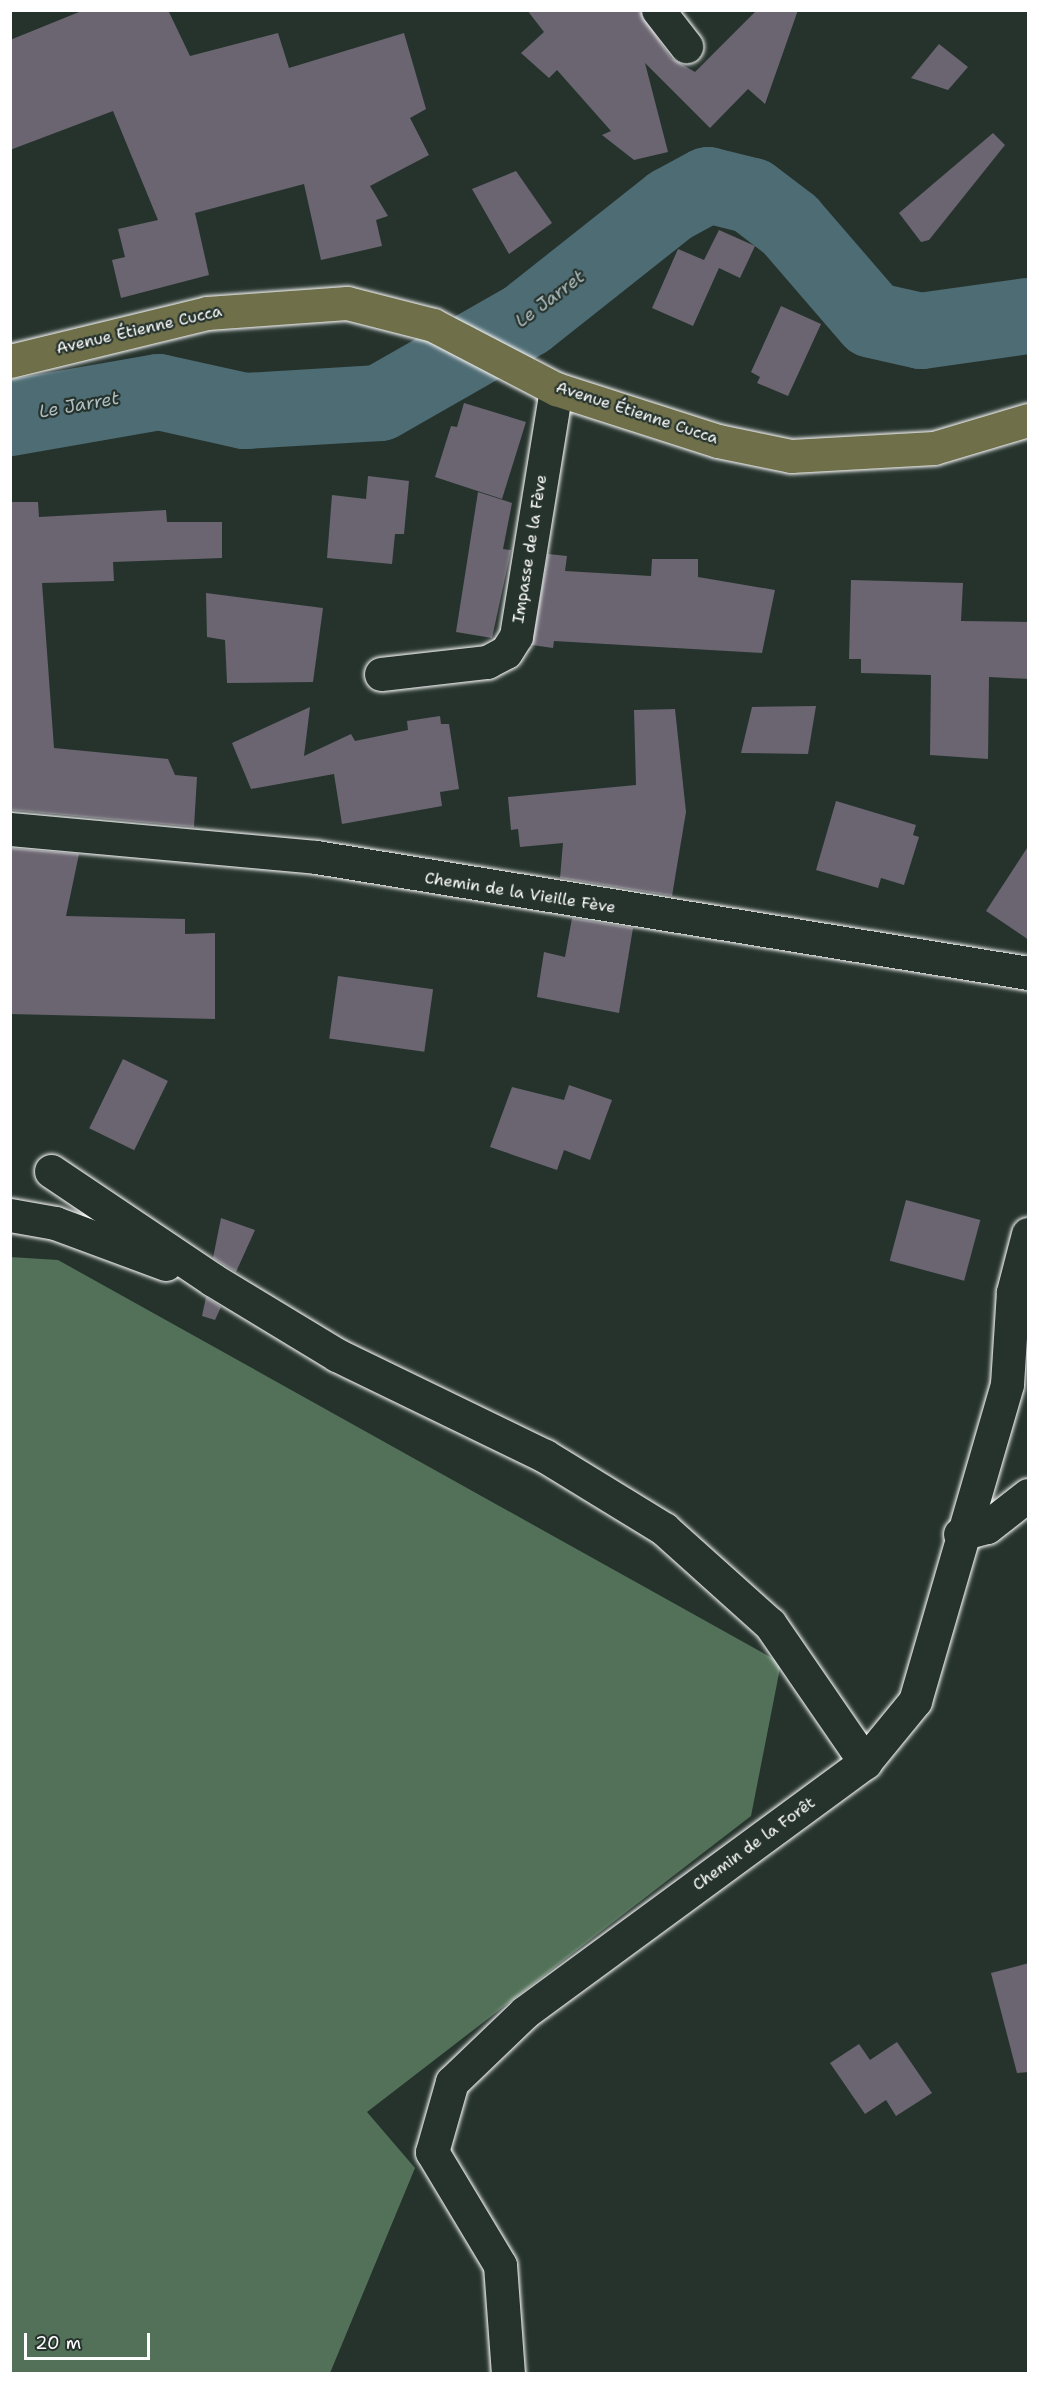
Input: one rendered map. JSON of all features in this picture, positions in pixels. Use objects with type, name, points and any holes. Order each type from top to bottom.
[{"type":"main road","name":"Avenue Étienne Cucca","points":[[10,361],[197,315],[287,304],[347,303],[433,325],[556,389],[699,435],[792,456],[934,448],[1029,420]]},
{"type":"street","points":[[658,10],[686,46]]},
{"type":"street","name":"Impasse de la Fève","points":[[381,674],[487,662],[506,652],[516,636],[556,389]]},
{"type":"street","name":"Chemin de la Vieille Fève","points":[[10,829],[316,857],[1029,973]]},
{"type":"street","points":[[51,1171],[213,1280],[417,1397],[545,1456],[664,1529],[770,1624],[865,1762]]},
{"type":"street","points":[[10,1215],[55,1223],[213,1280]]},
{"type":"street","name":"Chemin de la Forêt","points":[[508,2373],[500,2265],[432,2152],[452,2082],[525,2012],[865,1762],[915,1701],[960,1533],[1007,1384],[1013,1292],[1029,1234]]},
{"type":"street","points":[[960,1533],[987,1527],[1029,1495]]},
{"type":"green space","points":[[10,1257],[58,1260],[781,1663],[751,1816],[367,2112],[415,2168],[330,2373],[11,2373]]},
{"type":"building","points":[[84,10],[168,10],[190,56],[278,33],[289,68],[404,33],[426,109],[410,118],[429,155],[370,186],[388,216],[376,220],[382,246],[321,260],[304,184],[195,213],[209,275],[121,298],[112,260],[125,257],[118,229],[158,220],[113,111],[10,150],[10,40]]},
{"type":"building","points":[[527,10],[640,11],[671,58],[695,72],[757,10],[798,10],[765,104],[748,89],[710,128],[645,63],[668,152],[634,160],[602,135],[611,131],[557,70],[549,78],[521,53],[544,32]]},
{"type":"building","points":[[939,44],[968,67],[948,90],[911,78]]},
{"type":"building","points":[[993,133],[1005,145],[929,240],[921,242],[899,213]]},
{"type":"building","points":[[516,171],[552,223],[509,254],[472,189]]},
{"type":"building","points":[[719,230],[755,246],[740,278],[719,268],[693,326],[652,308],[678,249],[704,260]]},
{"type":"building","points":[[781,306],[821,324],[788,396],[757,383],[760,377],[751,372]]},
{"type":"building","points":[[464,403],[526,422],[502,499],[435,477],[451,426],[457,427]]},
{"type":"building","points":[[368,476],[409,481],[404,534],[395,534],[392,564],[327,558],[332,495],[366,499]]},
{"type":"building","points":[[478,492],[512,503],[503,549],[511,550],[492,638],[456,632]]},
{"type":"building","points":[[10,502],[38,502],[39,517],[166,510],[167,522],[222,522],[222,558],[113,562],[114,581],[42,583],[54,748],[168,759],[175,775],[197,777],[194,827],[10,810]]},
{"type":"building","points":[[548,554],[567,556],[565,571],[651,576],[652,559],[698,559],[698,577],[775,590],[762,653],[554,641],[553,648],[532,645]]},
{"type":"building","points":[[851,580],[963,583],[961,621],[1029,622],[1029,679],[989,677],[988,759],[930,755],[931,675],[861,673],[861,659],[849,659]]},
{"type":"building","points":[[206,593],[323,608],[313,682],[227,683],[225,640],[207,637]]},
{"type":"building","points":[[816,706],[808,754],[741,753],[752,707]]},
{"type":"building","points":[[310,707],[304,756],[351,734],[355,741],[408,730],[407,721],[440,716],[441,724],[449,724],[459,789],[440,792],[442,806],[342,824],[334,774],[251,789],[232,743]]},
{"type":"building","points":[[675,709],[686,812],[672,896],[560,878],[563,843],[520,847],[518,829],[511,830],[508,797],[636,785],[634,710]]},
{"type":"building","points":[[836,801],[916,825],[913,835],[919,837],[904,885],[881,878],[878,888],[816,870]]},
{"type":"building","points":[[1029,845],[1029,940],[986,911]]},
{"type":"building","points":[[10,848],[79,854],[66,916],[185,919],[185,934],[215,933],[215,1019],[10,1014]]},
{"type":"building","points":[[572,918],[633,928],[619,1013],[537,997],[544,952],[565,957]]},
{"type":"building","points":[[338,976],[433,989],[424,1052],[329,1038]]},
{"type":"building","points":[[123,1059],[168,1081],[134,1150],[89,1128]]},
{"type":"building","points":[[569,1085],[612,1100],[590,1160],[564,1150],[557,1170],[490,1147],[512,1087],[564,1100]]},
{"type":"building","points":[[906,1200],[980,1220],[964,1281],[890,1261]]},
{"type":"building","points":[[221,1218],[255,1230],[236,1272],[213,1258]]},
{"type":"building","points":[[206,1297],[221,1307],[215,1320],[202,1316]]},
{"type":"building","points":[[1029,1963],[1029,2072],[1017,2073],[991,1973]]},
{"type":"building","points":[[897,2042],[932,2093],[896,2116],[886,2100],[865,2114],[830,2063],[859,2044],[870,2060]]},
{"type":"waterway","name":"Le Jarret","points":[[10,418],[159,392],[245,411],[380,403],[527,319],[671,205],[708,185],[752,196],[790,225],[872,320],[921,331],[1028,316]]}]
